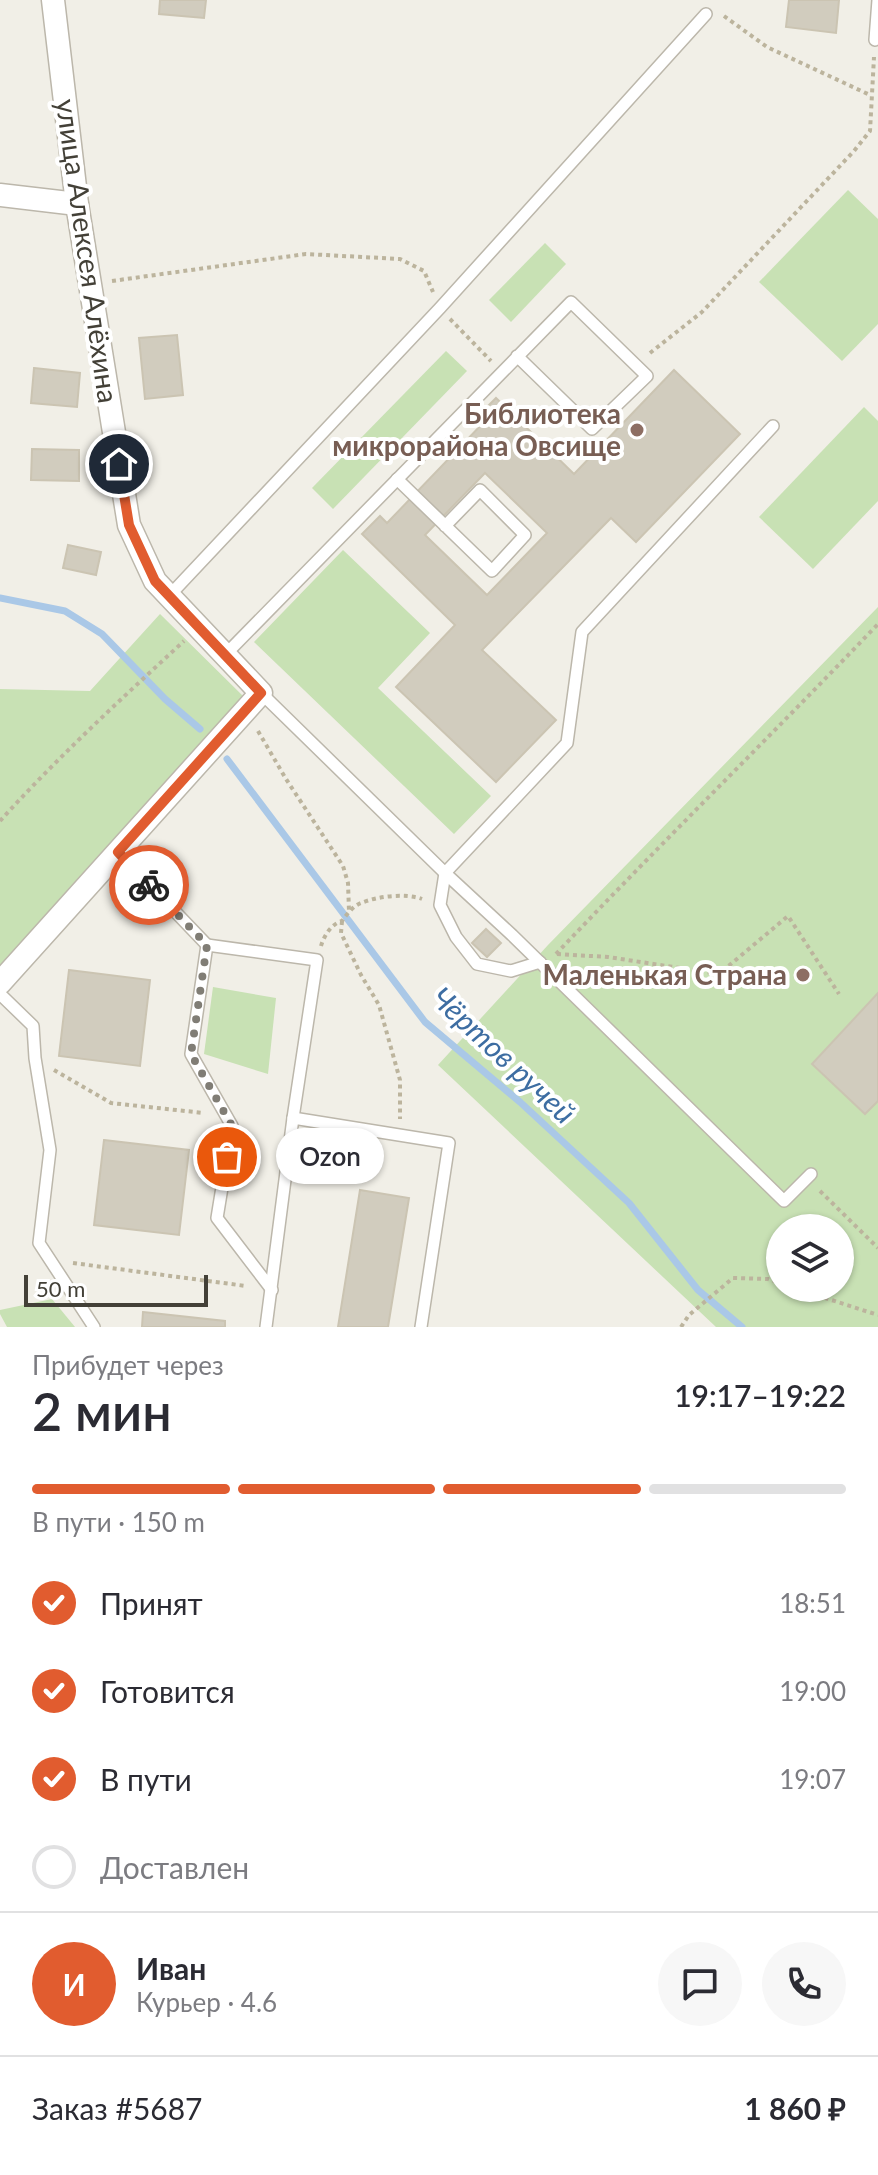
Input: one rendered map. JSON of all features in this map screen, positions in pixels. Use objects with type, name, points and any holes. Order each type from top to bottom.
[{"type":"street","name":"улица Алексея Алёхина","points":[[53,0],[77,204],[129,525],[155,581],[225,655],[254,702]]},
{"type":"street","points":[[0,195],[77,204]]},
{"type":"street","points":[[0,983],[254,702]]},
{"type":"lane","points":[[875,40],[878,0]]},
{"type":"lane","points":[[169,596],[440,308],[706,14]]},
{"type":"lane","points":[[225,655],[501,372],[517,356],[571,302],[647,376],[592,429],[517,356]]},
{"type":"lane","points":[[540,962],[511,971],[477,964],[456,937],[440,905],[445,873],[567,743],[582,632],[773,426]]},
{"type":"lane","points":[[397,479],[445,526],[492,571],[525,535],[480,490],[445,526]]},
{"type":"lane","points":[[254,702],[512,935],[784,1201],[809,1176]]},
{"type":"lane","points":[[118,852],[207,945],[317,960],[266,1327]]},
{"type":"lane","points":[[207,945],[191,1054],[232,1126],[217,1218],[272,1290]]},
{"type":"lane","points":[[0,994],[33,1026],[50,1150],[39,1243],[94,1327]]},
{"type":"lane","points":[[293,1118],[449,1143],[421,1327]]},
{"type":"path","points":[[706,14],[720,13],[767,47],[872,95]]},
{"type":"path","points":[[636,365],[702,312],[870,131],[875,40]]},
{"type":"path","points":[[871,105],[878,112]]},
{"type":"path","points":[[90,284],[306,254],[400,259],[424,271],[440,308],[501,372]]},
{"type":"path","points":[[556,954],[878,624]]},
{"type":"path","points":[[0,821],[147,673],[199,628]]},
{"type":"path","points":[[254,702],[286,779],[343,866],[348,883],[349,911]]},
{"type":"path","points":[[401,1135],[400,1080],[396,1065],[379,1005],[341,933],[342,921],[349,911],[361,903],[388,897],[415,897],[440,905]]},
{"type":"path","points":[[512,935],[530,947],[556,954],[608,957],[719,974],[788,916],[839,994]]},
{"type":"path","points":[[317,960],[323,939],[335,923],[342,921]]},
{"type":"path","points":[[35,1058],[111,1103],[194,1113],[224,1112]]},
{"type":"path","points":[[809,1176],[878,1248]]},
{"type":"path","points":[[50,1260],[272,1290]]},
{"type":"path","points":[[681,1327],[689,1315],[733,1278],[766,1279]]},
{"type":"path","points":[[838,1302],[878,1315]]},
{"type":"green space","points":[[848,190],[878,219],[878,324],[842,361],[759,282]]},
{"type":"green space","points":[[545,243],[566,264],[511,322],[489,300]]},
{"type":"green space","points":[[446,351],[467,371],[333,509],[312,488]]},
{"type":"green space","points":[[864,407],[878,421],[878,501],[813,569],[759,517]]},
{"type":"green space","points":[[343,550],[430,633],[378,688],[491,796],[454,834],[254,642]]},
{"type":"green space","points":[[878,607],[878,1327],[716,1327],[438,1065],[548,945]]},
{"type":"green space","points":[[160,614],[244,697],[0,967],[0,689],[90,691]]},
{"type":"green space","points":[[213,987],[276,998],[268,1074],[204,1054]]},
{"type":"green space","points":[[52,1299],[75,1327],[7,1327],[0,1314],[0,1310]]},
{"type":"building","points":[[160,0],[206,0],[204,18],[159,14]]},
{"type":"building","points":[[789,0],[839,0],[836,33],[786,27]]},
{"type":"building","points":[[177,335],[183,395],[145,399],[139,338]]},
{"type":"building","points":[[34,368],[80,373],[77,407],[31,403]]},
{"type":"building","points":[[674,370],[740,434],[636,542],[611,518],[482,650],[556,720],[496,782],[396,687],[455,625],[362,534],[380,516],[387,523],[485,421],[479,415],[496,398],[574,474]],"holes":[[[485,473],[547,533],[487,595],[425,535]]]},
{"type":"building","points":[[32,449],[79,450],[79,481],[31,480]]},
{"type":"building","points":[[68,545],[101,552],[96,575],[63,568]]},
{"type":"building","points":[[486,929],[501,943],[487,957],[472,943]]},
{"type":"building","points":[[69,970],[150,980],[140,1066],[59,1056]]},
{"type":"building","points":[[878,993],[878,1101],[865,1114],[812,1064]]},
{"type":"building","points":[[104,1140],[189,1150],[179,1235],[94,1225]]},
{"type":"building","points":[[360,1190],[409,1198],[388,1327],[338,1327]]},
{"type":"building","points":[[143,1312],[225,1321],[225,1327],[142,1327]]},
{"type":"waterway","name":"Чёртов ручей","points":[[0,598],[65,611],[102,634],[165,699],[200,729]]},
{"type":"waterway","name":"Чёртов ручей","points":[[227,759],[425,1022],[520,1102],[629,1203],[698,1290],[742,1327]]},
{"type":"way so far","points":[[149,885],[207,945],[191,1054],[232,1126],[227,1157]]},
{"type":"place","name":"Библиотека микрорайона Овсище","points":[[637,430]]},
{"type":"place","name":"Маленькая Страна","points":[[803,975]]},
{"type":"place","name":"Ozon","points":[[227,1157]]},
{"type":"route","points":[[119,464],[129,525],[155,581],[261,693],[118,852],[149,885]]}]
